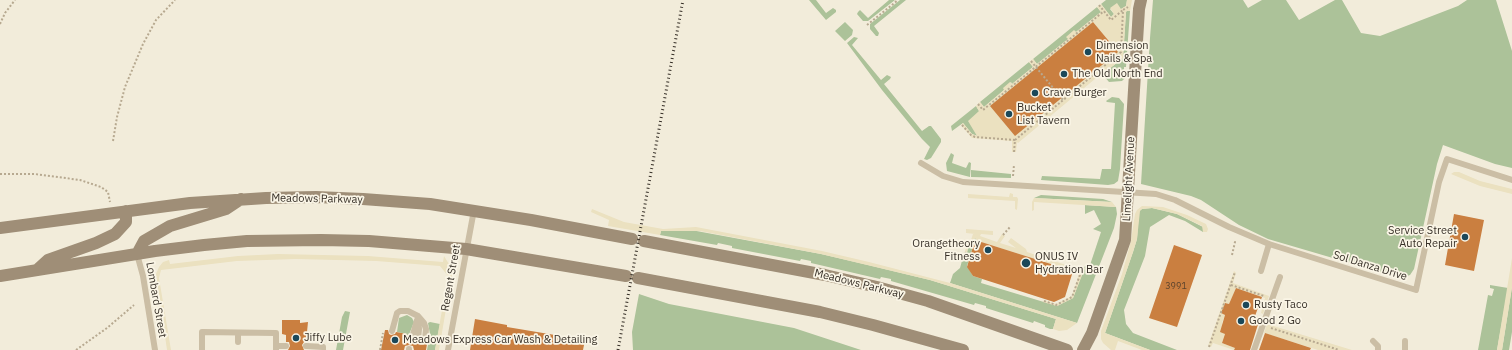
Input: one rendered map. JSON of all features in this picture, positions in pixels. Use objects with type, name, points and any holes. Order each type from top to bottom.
[{"type":"main road","name":"Limelight Avenue","points":[[1083,350],[1092,333],[1125,240],[1137,31],[1141,0]]},
{"type":"main road","name":"Meadows Parkway","points":[[0,228],[190,203],[241,199],[316,197],[430,204],[474,210],[632,239]]},
{"type":"main road","points":[[137,254],[144,241],[170,226],[226,210],[241,199]]},
{"type":"main road","points":[[37,270],[48,260],[96,243],[115,234],[126,222],[126,211]]},
{"type":"main road","points":[[0,276],[204,245],[284,240],[369,240],[466,249],[626,276]]},
{"type":"main road","name":"Meadows Parkway","points":[[644,241],[825,275],[877,287],[928,301],[1067,350]]},
{"type":"main road","points":[[638,278],[820,312],[872,324],[963,350]]},
{"type":"lane","name":"Sol Danza Drive","points":[[921,163],[943,176],[963,182],[1156,194],[1175,200],[1229,228],[1269,244],[1416,290],[1439,182],[1447,159],[1512,180]]},
{"type":"lane","name":"Regent Street","points":[[448,350],[474,210]]},
{"type":"lane","points":[[1261,271],[1269,244]]},
{"type":"lane","name":"Lombard Street","points":[[137,254],[143,276],[155,350]]},
{"type":"lane","points":[[1254,350],[1280,277]]},
{"type":"lane","points":[[392,331],[396,316],[400,311],[408,311],[418,316],[424,323],[426,329],[425,340]]},
{"type":"lane","points":[[415,338],[419,329],[418,316]]},
{"type":"lane","points":[[202,350],[202,332],[276,333],[276,348],[286,346]]},
{"type":"lane","points":[[238,333],[238,342]]},
{"type":"lane","points":[[1373,341],[1378,346],[1378,350]]},
{"type":"lane","points":[[1405,341],[1405,350]]},
{"type":"lane","points":[[306,346],[323,347],[323,350]]},
{"type":"path","points":[[0,24],[5,13],[15,0]]},
{"type":"path","points":[[113,141],[125,87],[143,44],[156,20],[175,0]]},
{"type":"path","points":[[867,25],[898,0]]},
{"type":"path","points":[[1099,6],[1111,20],[1128,6]]},
{"type":"path","points":[[962,125],[971,135],[975,137],[1015,140],[1120,52],[1124,10]]},
{"type":"path","points":[[978,104],[983,110],[1104,11]]},
{"type":"path","points":[[1031,61],[1062,100]]},
{"type":"path","points":[[1014,152],[1015,140]]},
{"type":"path","points":[[1012,179],[1014,165]]},
{"type":"path","points":[[0,174],[35,174],[80,180],[101,187],[108,192],[110,198]]},
{"type":"path","points":[[1003,235],[1010,227]]},
{"type":"path","points":[[1232,255],[1235,241]]},
{"type":"path","points":[[964,257],[966,252]]},
{"type":"path","points":[[1044,301],[1056,305],[1072,297],[1081,272]]},
{"type":"path","points":[[1209,347],[1236,272]]},
{"type":"path","points":[[1231,284],[1268,297]]},
{"type":"path","points":[[76,350],[107,328],[134,305]]},
{"type":"path","points":[[1271,329],[1339,350]]},
{"type":"green space","points":[[809,0],[816,0],[826,13],[833,8],[836,12],[826,20]]},
{"type":"green space","points":[[889,0],[895,0],[868,21],[863,21],[857,14],[860,10],[868,18]]},
{"type":"green space","points":[[900,0],[906,0],[874,26],[879,33],[878,36],[876,36],[870,29],[870,24]]},
{"type":"green space","points":[[1106,0],[1127,0],[1126,6],[1121,9],[1110,9],[1114,14],[1111,17],[1101,4]]},
{"type":"green space","points":[[1153,0],[1243,0],[1248,8],[1262,0],[1286,0],[1299,20],[1335,0],[1342,0],[1361,33],[1380,36],[1458,6],[1467,0],[1496,0],[1512,51],[1512,168],[1495,164],[1443,145],[1437,164],[1414,269],[1410,275],[1401,278],[1268,239],[1239,225],[1201,200],[1191,196],[1141,184]]},
{"type":"green space","points":[[1097,7],[1101,12],[1076,32],[1074,31],[1068,39],[1037,64],[1033,59]]},
{"type":"green space","points":[[1127,10],[1130,11],[1126,67],[1124,67],[1124,74],[1126,74],[1126,77],[1122,81],[1109,82],[1103,75],[1106,72],[1111,72],[1109,69],[1123,58]]},
{"type":"green space","points":[[845,22],[853,30],[852,35],[845,41],[835,31]]},
{"type":"green space","points":[[854,37],[858,38],[852,45],[881,80],[887,75],[891,77],[884,84],[922,131],[931,126],[941,139],[941,142],[931,158],[927,160],[924,159],[930,147],[882,90],[847,43]]},
{"type":"green space","points":[[1029,62],[1033,67],[1012,84],[1011,82],[984,107],[980,102]]},
{"type":"green space","points":[[1112,97],[1119,98],[1124,104],[1118,181],[1114,184],[1108,185],[1041,180],[1042,176],[1100,179],[1102,169],[1111,169],[1115,103],[1106,101]]},
{"type":"green space","points":[[976,106],[979,111],[978,136],[972,134],[963,123],[952,131],[951,126]]},
{"type":"green space","points":[[951,153],[954,155],[952,163],[966,168],[969,162],[971,163],[970,177],[947,171],[946,163]]},
{"type":"green space","points":[[971,170],[1011,174],[1011,178],[971,177]]},
{"type":"green space","points":[[1041,195],[1103,199],[1112,202],[1034,198]]},
{"type":"green space","points":[[1085,205],[1116,207],[1117,214],[1114,228],[1077,323],[950,283],[953,274],[960,268],[963,257],[966,257],[968,248],[975,238],[978,241],[975,240],[967,266],[973,276],[982,279],[981,283],[1057,306],[1073,298],[1085,266],[1090,265],[1101,232],[1093,229],[1101,224],[1094,210],[1085,214]]},
{"type":"green space","points":[[1152,208],[1177,214],[1203,227],[1203,232],[1185,221],[1169,215],[1150,227],[1145,256],[1124,310],[1126,324],[1133,333],[1177,350],[1150,350],[1105,333],[1137,239],[1139,211],[1142,209]]},
{"type":"green space","points":[[691,230],[821,254],[930,280],[1056,319],[1053,329],[1050,329],[1045,327],[1045,325],[1034,321],[1033,323],[986,308],[986,306],[975,303],[974,305],[891,281],[891,279],[881,277],[880,279],[811,263],[811,261],[801,259],[800,261],[732,248],[732,246],[718,243],[717,245],[660,235],[661,231]]},
{"type":"green space","points":[[1490,285],[1508,288],[1497,350],[1478,350],[1488,295],[1492,296],[1494,289],[1490,288]]},
{"type":"green space","points":[[1512,287],[1512,332],[1509,350],[1502,350]]},
{"type":"green space","points":[[639,294],[669,304],[794,328],[861,350],[633,350],[632,332]]},
{"type":"green space","points":[[345,311],[350,312],[343,350],[336,350],[342,317]]},
{"type":"green space","points":[[407,315],[412,318],[414,322],[408,337],[407,334],[397,332],[399,318]]},
{"type":"green space","points":[[428,323],[440,324],[435,350],[427,350],[430,334]]},
{"type":"shaded area","points":[[1127,0],[1132,0],[1130,11],[1126,12],[1123,58],[1109,69],[1111,72],[1108,74],[1106,72],[1103,75],[1101,74],[1018,143],[1017,142],[1016,152],[1012,152],[1012,141],[972,138],[961,125],[963,123],[972,134],[977,136],[968,121],[979,111],[976,106],[980,102],[984,107],[1004,90],[1003,88],[1010,82],[1012,84],[1033,67],[1029,62],[1033,59],[1037,64],[1068,39],[1066,37],[1074,30],[1076,32],[1101,12],[1097,7],[1101,4],[1111,17],[1114,14],[1110,8],[1117,3],[1121,9],[1126,6]],"holes":[[[1093,22],[1117,51],[1042,65]]]},
{"type":"shaded area","points":[[1454,172],[1459,172],[1480,181],[1512,189],[1512,194],[1480,186],[1451,174]]},
{"type":"shaded area","points":[[1010,193],[1013,194],[1013,197],[1017,197],[1018,199],[1017,210],[1015,209],[1015,201],[968,198],[968,194],[1009,197]]},
{"type":"shaded area","points":[[1034,198],[1112,202],[1116,207],[1034,202],[1034,210],[1032,211],[1032,202]]},
{"type":"shaded area","points":[[1142,206],[1163,207],[1187,215],[1206,224],[1208,229],[1207,232],[1203,232],[1202,226],[1177,214],[1152,208],[1142,209],[1140,211],[1137,239],[1105,333],[1150,350],[1142,350],[1118,341],[1115,350],[1111,350],[1103,343],[1101,339],[1101,331],[1122,274],[1131,241],[1135,214]]},
{"type":"shaded area","points":[[592,209],[624,222],[663,229],[696,227],[822,251],[869,262],[950,283],[1077,323],[1067,330],[1059,331],[1053,329],[1056,319],[930,280],[821,254],[700,231],[661,231],[660,235],[608,226],[609,220],[591,212]]},
{"type":"shaded area","points":[[966,229],[993,231],[993,235],[981,234],[980,236],[997,242],[1002,234],[1005,236],[1000,243],[1016,248],[1008,242],[1011,238],[1026,249],[1027,252],[1081,270],[1082,267],[1085,268],[1073,298],[1057,306],[1043,302],[1044,300],[1056,304],[1072,296],[1079,274],[1073,271],[978,241],[975,238],[968,248],[966,257],[963,257],[967,245],[973,234],[975,234],[966,233]]},
{"type":"shaded area","points":[[278,254],[368,256],[443,262],[444,256],[452,269],[452,274],[439,350],[435,350],[448,276],[440,266],[376,261],[296,259],[237,261],[161,270],[159,278],[171,350],[167,350],[156,274],[163,262],[169,260],[170,264],[238,256]]},
{"type":"shaded area","points":[[1512,258],[1512,287],[1502,350],[1497,350]]},
{"type":"shaded area","points":[[1234,271],[1236,273],[1233,283],[1269,296],[1263,314],[1261,313],[1265,298],[1236,288],[1229,304],[1225,303],[1221,313],[1225,315],[1222,323],[1225,334],[1222,343],[1235,348],[1234,350],[1213,343],[1211,347],[1208,346]]},
{"type":"shaded area","points":[[1267,324],[1352,350],[1318,350],[1264,333]]},
{"type":"building","points":[[1093,22],[1118,52],[1015,136],[990,106]]},
{"type":"building","name":"Service Street Auto Repair","points":[[1454,214],[1484,220],[1474,271],[1445,265]]},
{"type":"building","points":[[975,240],[1073,271],[1065,297],[1054,302],[973,276],[967,267]]},
{"type":"building","points":[[1174,245],[1202,255],[1177,327],[1149,318]]},
{"type":"building","name":"Good 2 Go","points":[[1236,288],[1262,297],[1255,316],[1260,318],[1250,350],[1234,350],[1235,348],[1222,343],[1225,334],[1220,332],[1225,315],[1221,313],[1225,303],[1229,304]]},
{"type":"building","points":[[475,319],[507,325],[507,327],[585,340],[583,350],[470,350]]},
{"type":"building","name":"Jiffy Lube","points":[[282,320],[300,320],[300,323],[308,322],[306,342],[302,345],[304,350],[288,350],[290,346],[289,342],[286,342],[286,335],[282,334]]},
{"type":"building","name":"Meadows Express Car Wash & Detailing","points":[[385,330],[388,330],[389,334],[391,335],[395,334],[396,332],[407,334],[410,342],[427,344],[426,350],[414,350],[413,346],[409,345],[405,346],[404,350],[381,350]]},
{"type":"building","points":[[1265,333],[1311,348],[1310,350],[1259,350]]},
{"type":"railway","points":[[618,350],[683,0]]},
{"type":"place","name":"Dimension Nails & Spa","points":[[1088,52]]},
{"type":"place","name":"The Old North End","points":[[1064,74]]},
{"type":"place","name":"Crave Burger","points":[[1035,93]]},
{"type":"place","name":"Bucket List Tavern","points":[[1009,114]]},
{"type":"place","name":"Service Street Auto Repair","points":[[1465,237]]},
{"type":"place","name":"Orangetheory Fitness","points":[[988,250]]},
{"type":"place","name":"ONUS IV Hydration Bar","points":[[1026,263]]},
{"type":"place","name":"Rusty Taco","points":[[1246,305]]},
{"type":"place","name":"Good 2 Go","points":[[1241,321]]},
{"type":"place","name":"Jiffy Lube","points":[[296,338]]},
{"type":"place","name":"Meadows Express Car Wash & Detailing","points":[[395,340]]}]
